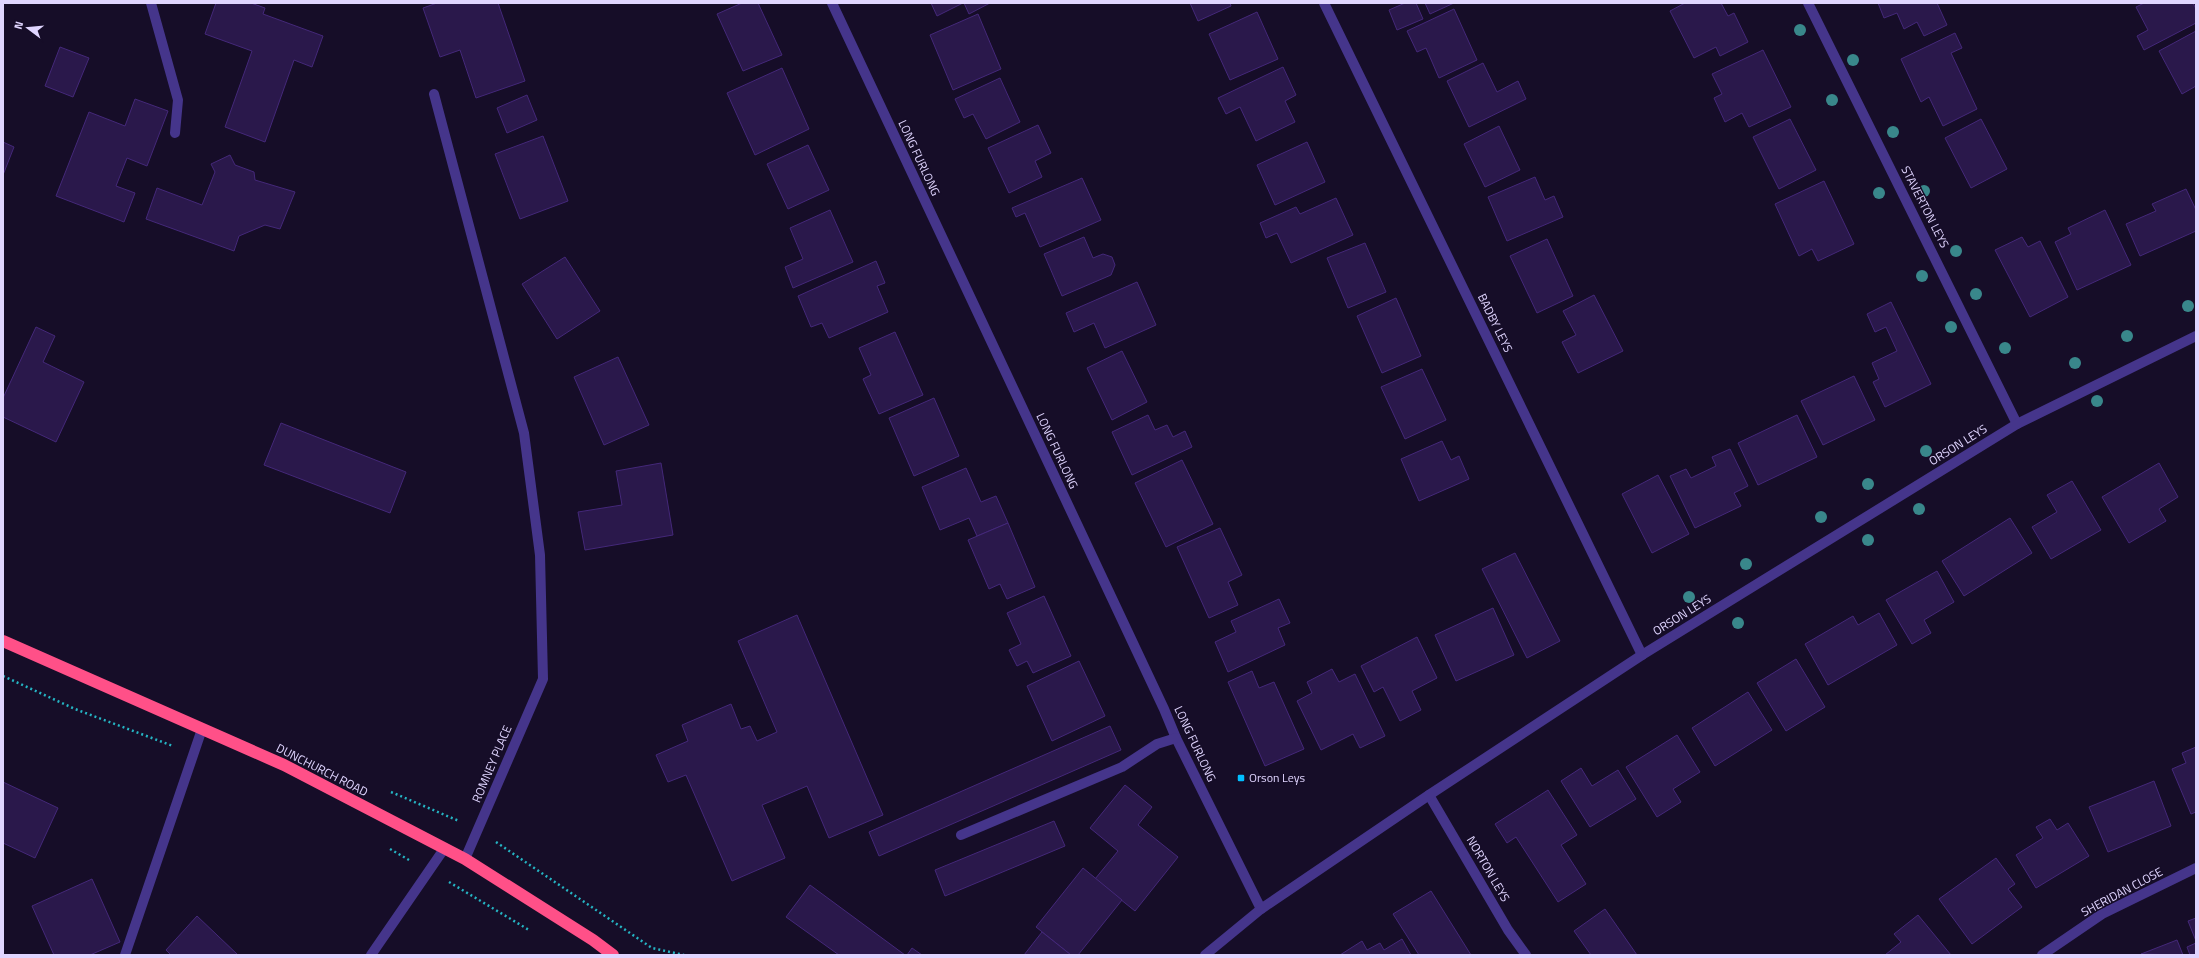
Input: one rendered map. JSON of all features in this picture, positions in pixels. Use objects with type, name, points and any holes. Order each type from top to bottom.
[{"type":"highway","name":"DUNCHURCH ROAD","points":[[3,641],[284,765],[465,859],[593,940],[613,955]]},
{"type":"street","points":[[152,3],[178,100],[175,133]]},
{"type":"street","name":"LONG FURLONG","points":[[832,3],[1164,709],[1176,738],[1261,909]]},
{"type":"street","name":"BADBY LEYS","points":[[1324,3],[1642,655]]},
{"type":"street","name":"STAVERTON LEYS","points":[[1808,3],[2018,424]]},
{"type":"street","name":"ROMNEY PLACE","points":[[434,94],[524,433],[540,555],[543,679],[465,859]]},
{"type":"street","name":"ORSON LEYS","points":[[1205,955],[1261,909],[1642,655],[2018,424],[2196,336]]},
{"type":"street","points":[[125,955],[192,753],[202,729]]},
{"type":"street","points":[[961,834],[1122,767],[1157,744],[1176,738]]},
{"type":"street","name":"NORTON LEYS","points":[[1430,795],[1508,930],[1526,955]]},
{"type":"street","points":[[371,955],[444,849]]},
{"type":"street","name":"SHERIDAN CLOSE","points":[[2042,955],[2102,914],[2196,868]]},
{"type":"path","points":[[3,676],[75,708],[192,753]]},
{"type":"path","points":[[389,848],[532,932]]},
{"type":"building","points":[[216,3],[251,3],[265,8],[263,14],[323,36],[312,67],[294,60],[265,142],[225,127],[252,51],[205,34]]},
{"type":"building","points":[[437,3],[498,3],[525,81],[476,98],[460,50],[440,57],[423,8]]},
{"type":"building","points":[[742,3],[758,3],[782,55],[743,71],[717,14]]},
{"type":"building","points":[[931,3],[963,3],[937,16]]},
{"type":"building","points":[[964,3],[990,3],[969,14]]},
{"type":"building","points":[[1190,3],[1230,3],[1231,6],[1198,21]]},
{"type":"building","points":[[1405,3],[1416,3],[1423,19],[1397,30],[1389,10]]},
{"type":"building","points":[[1425,3],[1454,3],[1430,14]]},
{"type":"building","points":[[1685,3],[1721,3],[1728,16],[1734,13],[1748,42],[1720,56],[1716,47],[1694,58],[1670,11]]},
{"type":"building","points":[[1878,3],[1937,3],[1947,25],[1924,36],[1917,22],[1904,29],[1897,13],[1884,18]]},
{"type":"building","points":[[2144,3],[2193,3],[2196,9],[2196,23],[2144,50],[2137,36],[2148,30],[2136,7]]},
{"type":"building","points":[[1454,9],[1477,60],[1439,78],[1426,48],[1417,52],[1407,31]]},
{"type":"building","points":[[1257,12],[1278,59],[1230,80],[1209,34]]},
{"type":"building","points":[[978,14],[1001,69],[953,90],[930,35]]},
{"type":"building","points":[[2196,31],[2196,86],[2182,94],[2159,51]]},
{"type":"building","points":[[1955,33],[1962,48],[1951,53],[1977,109],[1943,126],[1929,97],[1921,102],[1901,59]]},
{"type":"building","points":[[60,47],[89,58],[73,97],[45,86]]},
{"type":"building","points":[[1763,50],[1791,107],[1749,127],[1742,113],[1725,122],[1714,98],[1722,94],[1712,74]]},
{"type":"building","points":[[1483,63],[1497,92],[1518,81],[1526,99],[1469,127],[1447,81]]},
{"type":"building","points":[[1283,67],[1296,95],[1285,101],[1295,122],[1256,141],[1240,107],[1226,114],[1218,98]]},
{"type":"building","points":[[782,68],[809,129],[755,155],[727,93]]},
{"type":"building","points":[[1000,78],[1020,122],[986,139],[973,114],[964,118],[955,99]]},
{"type":"building","points":[[527,95],[537,120],[507,133],[497,108]]},
{"type":"building","points":[[135,99],[168,111],[147,166],[127,158],[116,186],[135,193],[124,222],[56,196],[89,112],[125,126]]},
{"type":"building","points":[[1790,119],[1816,170],[1779,189],[1753,137]]},
{"type":"building","points":[[1981,119],[2007,169],[1971,188],[1945,138]]},
{"type":"building","points":[[1038,125],[1051,153],[1035,161],[1042,177],[1009,193],[988,148]]},
{"type":"building","points":[[1499,126],[1520,170],[1485,187],[1464,144]]},
{"type":"building","points":[[543,136],[568,201],[520,219],[495,154]]},
{"type":"building","points":[[3,142],[14,147],[3,175]]},
{"type":"building","points":[[1307,142],[1325,182],[1275,205],[1257,165]]},
{"type":"building","points":[[808,145],[829,190],[788,209],[767,164]]},
{"type":"building","points":[[230,155],[235,165],[254,172],[255,180],[295,192],[280,229],[265,225],[239,236],[234,251],[146,219],[157,188],[202,205],[215,172],[211,164]]},
{"type":"building","points":[[1535,177],[1545,200],[1554,196],[1563,217],[1507,241],[1488,197]]},
{"type":"building","points":[[1082,178],[1101,220],[1040,247],[1025,213],[1016,217],[1012,208]]},
{"type":"building","points":[[1824,181],[1854,244],[1818,261],[1812,249],[1799,256],[1775,204]]},
{"type":"building","points":[[2186,189],[2196,210],[2196,231],[2140,256],[2126,224],[2156,211],[2152,204]]},
{"type":"building","points":[[1336,198],[1353,235],[1291,263],[1277,233],[1266,238],[1260,223],[1296,207],[1300,214]]},
{"type":"building","points":[[830,210],[853,262],[793,288],[785,267],[803,259],[790,228]]},
{"type":"building","points":[[2105,210],[2131,265],[2077,290],[2055,242],[2071,234],[2068,228]]},
{"type":"building","points":[[1084,237],[1093,258],[1103,254],[1112,257],[1115,265],[1111,275],[1062,296],[1044,254]]},
{"type":"building","points":[[2022,237],[2028,247],[2040,241],[2068,297],[2030,317],[1995,250]]},
{"type":"building","points":[[1547,239],[1573,296],[1537,313],[1510,256]]},
{"type":"building","points":[[1365,243],[1386,292],[1348,308],[1327,258]]},
{"type":"building","points":[[565,257],[600,311],[557,339],[522,284]]},
{"type":"building","points":[[876,261],[885,283],[877,286],[888,312],[829,338],[822,323],[811,327],[798,296]]},
{"type":"building","points":[[1137,282],[1156,325],[1105,348],[1094,323],[1074,332],[1066,313]]},
{"type":"building","points":[[1594,295],[1623,351],[1578,373],[1562,342],[1576,335],[1563,311]]},
{"type":"building","points":[[1396,298],[1421,356],[1382,373],[1357,316]]},
{"type":"building","points":[[1891,302],[1931,384],[1885,407],[1873,382],[1879,379],[1872,363],[1897,351],[1886,327],[1875,332],[1867,314]]},
{"type":"building","points":[[36,327],[55,336],[43,362],[84,382],[56,442],[3,417],[3,398]]},
{"type":"building","points":[[895,332],[923,395],[879,414],[863,379],[871,375],[859,348]]},
{"type":"building","points":[[1122,351],[1147,402],[1112,420],[1087,368]]},
{"type":"building","points":[[618,357],[649,425],[604,445],[574,377]]},
{"type":"building","points":[[1422,369],[1446,420],[1405,439],[1381,387]]},
{"type":"building","points":[[1854,376],[1875,420],[1823,445],[1801,401]]},
{"type":"building","points":[[934,398],[959,456],[914,476],[889,418]]},
{"type":"building","points":[[1148,415],[1155,430],[1167,425],[1173,437],[1185,431],[1192,447],[1132,475],[1112,432]]},
{"type":"building","points":[[1797,415],[1817,457],[1758,485],[1738,443]]},
{"type":"building","points":[[281,423],[406,472],[390,513],[264,465]]},
{"type":"building","points":[[1442,441],[1451,460],[1459,456],[1469,479],[1419,501],[1401,459]]},
{"type":"building","points":[[1730,449],[1748,486],[1734,493],[1741,506],[1695,528],[1670,476],[1686,469],[1691,478],[1716,466],[1712,457]]},
{"type":"building","points":[[1182,460],[1213,524],[1166,547],[1135,483]]},
{"type":"building","points":[[661,463],[673,535],[585,550],[578,512],[622,505],[616,471]]},
{"type":"building","points":[[2159,463],[2178,497],[2159,509],[2166,521],[2129,543],[2102,497]]},
{"type":"building","points":[[966,468],[981,502],[996,496],[1008,523],[977,536],[969,518],[940,530],[922,487]]},
{"type":"building","points":[[1658,475],[1689,534],[1652,553],[1622,494]]},
{"type":"building","points":[[2072,481],[2101,530],[2051,559],[2032,527],[2057,512],[2047,495]]},
{"type":"building","points":[[2010,518],[2032,553],[1964,596],[1942,561]]},
{"type":"building","points":[[1008,523],[1035,587],[1007,599],[1000,584],[989,589],[968,540]]},
{"type":"building","points":[[1220,528],[1242,575],[1228,582],[1238,605],[1209,618],[1177,547]]},
{"type":"building","points":[[1515,553],[1560,641],[1527,658],[1482,569]]},
{"type":"building","points":[[1937,571],[1954,602],[1924,620],[1931,633],[1912,644],[1886,600]]},
{"type":"building","points":[[1044,596],[1071,656],[1033,673],[1027,661],[1017,666],[1009,650],[1021,644],[1007,613]]},
{"type":"building","points":[[1279,599],[1290,623],[1278,628],[1285,645],[1228,672],[1215,642],[1236,632],[1231,621]]},
{"type":"building","points":[[1493,608],[1514,655],[1456,681],[1435,635]]},
{"type":"building","points":[[1879,613],[1897,645],[1828,685],[1805,644],[1853,616],[1858,625]]},
{"type":"building","points":[[797,615],[883,815],[829,838],[807,786],[762,805],[785,858],[732,881],[686,775],[668,782],[656,755],[688,741],[682,725],[731,704],[741,729],[750,726],[757,741],[777,732],[738,641]]},
{"type":"building","points":[[1417,637],[1437,678],[1412,691],[1421,710],[1400,721],[1383,687],[1374,692],[1361,666]]},
{"type":"building","points":[[1796,659],[1825,707],[1786,731],[1757,683]]},
{"type":"building","points":[[1079,661],[1105,716],[1052,741],[1027,686]]},
{"type":"building","points":[[1332,669],[1339,682],[1355,674],[1385,736],[1360,748],[1353,734],[1321,750],[1297,701],[1312,693],[1307,682]]},
{"type":"building","points":[[1252,671],[1259,688],[1274,682],[1304,749],[1265,766],[1228,682]]},
{"type":"building","points":[[1748,692],[1772,730],[1715,766],[1692,728]]},
{"type":"building","points":[[1110,726],[1121,750],[879,856],[869,832]]},
{"type":"building","points":[[1677,735],[1700,772],[1673,789],[1681,802],[1657,817],[1626,767]]},
{"type":"building","points":[[2196,747],[2196,812],[2191,814],[2172,769],[2186,763],[2182,753]]},
{"type":"building","points":[[1581,768],[1592,786],[1618,770],[1636,799],[1590,827],[1561,781]]},
{"type":"building","points":[[2154,781],[2171,826],[2108,852],[2089,807]]},
{"type":"building","points":[[3,782],[58,808],[35,858],[3,843]]},
{"type":"building","points":[[1125,785],[1152,807],[1138,825],[1178,857],[1135,911],[1095,879],[1118,851],[1090,828]]},
{"type":"building","points":[[1548,790],[1577,835],[1561,845],[1586,884],[1558,902],[1516,837],[1507,843],[1495,824]]},
{"type":"building","points":[[2050,819],[2057,830],[2068,823],[2089,856],[2036,888],[2016,855],[2043,838],[2036,827]]},
{"type":"building","points":[[1054,821],[1065,846],[945,896],[935,870]]},
{"type":"building","points":[[1996,858],[2015,884],[2008,889],[2022,907],[1972,944],[1939,899]]},
{"type":"building","points":[[1083,868],[1122,900],[1078,955],[1071,955],[1036,927]]},
{"type":"building","points":[[92,879],[120,942],[90,955],[54,955],[32,906]]},
{"type":"building","points":[[810,885],[905,955],[839,955],[786,917]]},
{"type":"building","points":[[1431,891],[1471,955],[1419,955],[1393,914]]},
{"type":"building","points":[[1605,909],[1637,955],[1591,955],[1574,931]]},
{"type":"building","points":[[1918,915],[1951,955],[1885,955],[1901,942],[1894,934]]},
{"type":"building","points":[[197,916],[238,955],[171,955],[166,950]]},
{"type":"building","points":[[2196,918],[2196,941],[2188,921]]},
{"type":"building","points":[[1042,932],[1071,955],[1024,955]]},
{"type":"building","points":[[1402,939],[1411,955],[1340,955],[1362,941],[1367,950],[1380,943],[1384,950]]},
{"type":"building","points":[[2177,940],[2183,955],[2141,954]]},
{"type":"building","points":[[2196,943],[2196,955],[2190,955],[2187,947]]},
{"type":"building","points":[[912,948],[922,955],[907,955]]},
{"type":"place","name":"Orson Leys","points":[[1241,778]]}]
